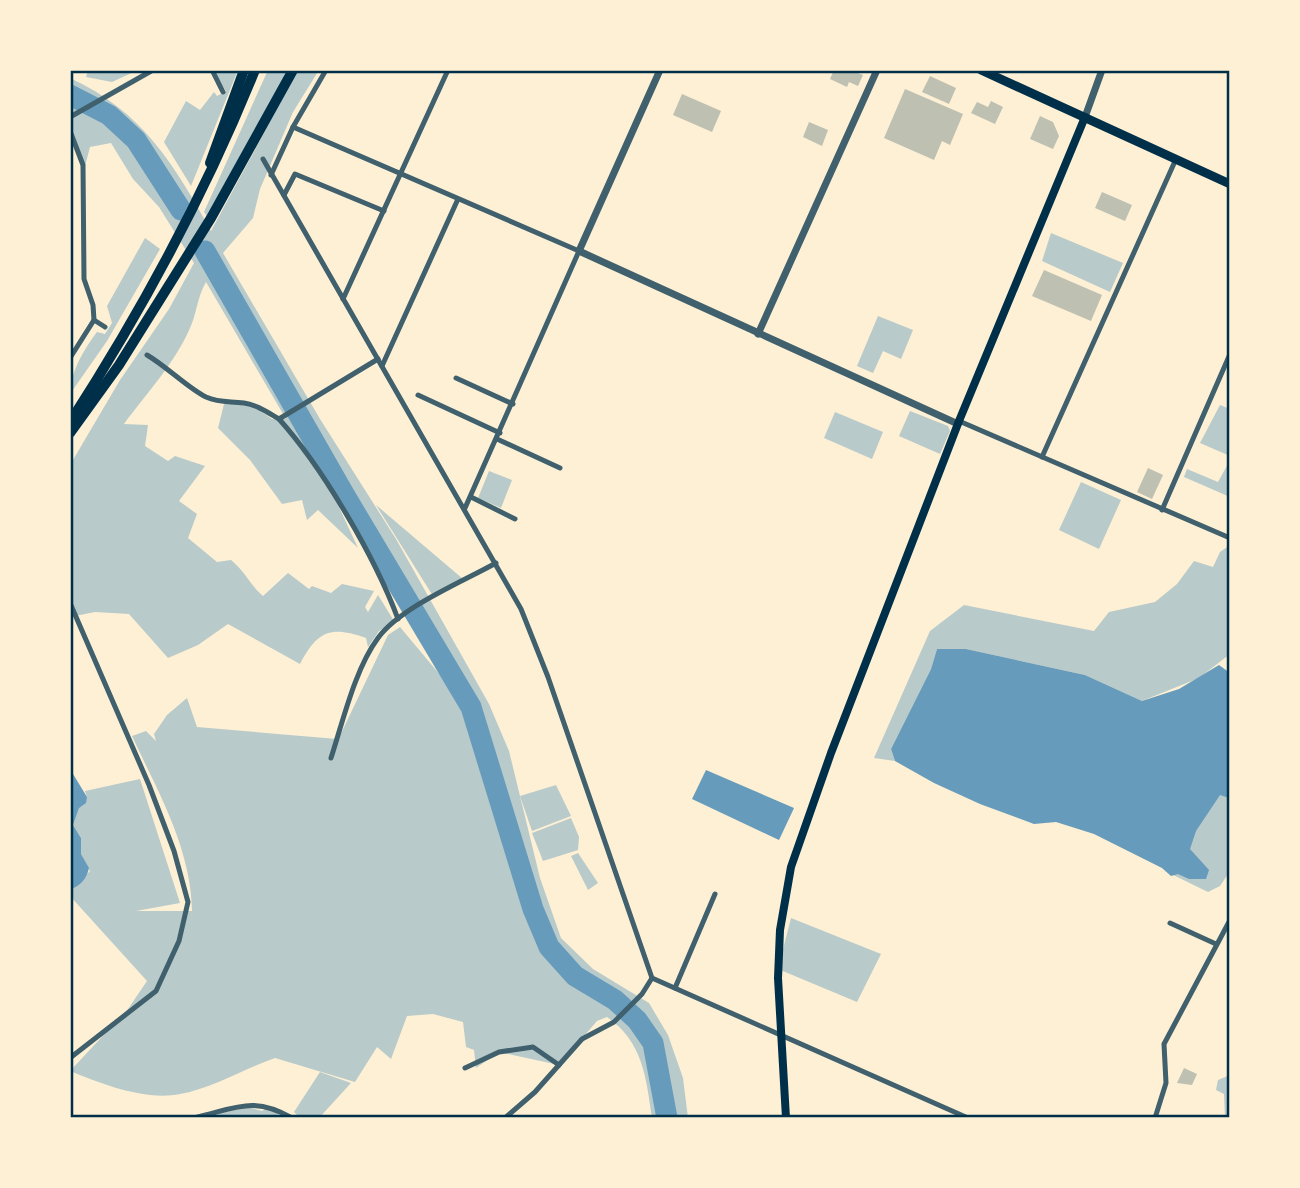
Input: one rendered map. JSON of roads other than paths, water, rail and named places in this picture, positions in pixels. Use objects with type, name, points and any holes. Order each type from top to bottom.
[{"type":"highway","points":[[193,209],[244,70]]},
{"type":"highway","points":[[70,422],[148,296],[193,209],[255,70]]},
{"type":"highway","points":[[70,433],[119,365],[211,218],[293,70]]},
{"type":"main road","points":[[981,70],[1230,184]]},
{"type":"main road","points":[[786,1118],[780,1033],[780,930],[791,867],[831,754],[959,423],[1085,117]]},
{"type":"street","points":[[72,116],[153,70]]},
{"type":"street","points":[[212,70],[223,92]]},
{"type":"street","points":[[271,175],[293,127],[326,70]]},
{"type":"street","points":[[343,299],[448,70]]},
{"type":"street","points":[[465,508],[660,70]]},
{"type":"street","points":[[758,334],[877,70]]},
{"type":"street","points":[[1085,117],[1102,70]]},
{"type":"street","points":[[293,127],[579,251],[959,423],[1230,538]]},
{"type":"street","points":[[70,131],[83,165],[84,279],[93,305],[94,320],[70,358]]},
{"type":"street","points":[[263,159],[521,610],[548,677],[652,978],[968,1118]]},
{"type":"street","points":[[1042,457],[1176,159]]},
{"type":"street","points":[[284,195],[295,174],[384,211]]},
{"type":"street","points":[[382,366],[458,199]]},
{"type":"street","points":[[94,320],[105,327]]},
{"type":"street","points":[[1162,510],[1230,354]]},
{"type":"street","points":[[147,355],[171,369],[202,395],[224,404],[241,402],[256,406],[279,419],[309,457],[385,584],[400,618]]},
{"type":"street","points":[[279,419],[378,359]]},
{"type":"street","points":[[456,378],[513,404]]},
{"type":"street","points":[[418,396],[560,467]]},
{"type":"street","points":[[471,497],[515,519]]},
{"type":"street","points":[[331,758],[357,682],[378,638],[400,618],[496,563]]},
{"type":"street","points":[[70,603],[149,785],[174,851],[188,902],[179,941],[156,991],[70,1058]]},
{"type":"street","points":[[675,988],[716,894]]},
{"type":"street","points":[[1155,1118],[1166,1083],[1164,1044],[1230,920]]},
{"type":"street","points":[[1170,923],[1216,944]]},
{"type":"street","points":[[505,1118],[582,1039],[614,1022],[642,994],[652,978]]},
{"type":"street","points":[[465,1068],[499,1052],[533,1047],[559,1065]]},
{"type":"street","points":[[193,1118],[241,1105],[272,1106],[292,1118]]},
{"type":"water","points":[[937,649],[966,649],[1085,675],[1142,701],[1179,689],[1219,665],[1230,673],[1230,795],[1229,798],[1220,795],[1196,831],[1190,849],[1209,870],[1206,879],[1189,879],[1178,874],[1171,876],[1162,868],[1094,834],[1056,822],[1034,824],[980,804],[895,761],[891,749],[931,669]]},
{"type":"water","points":[[70,769],[87,797],[86,803],[79,808],[73,825],[81,838],[81,854],[89,868],[82,881],[70,889]]},
{"type":"water","points":[[706,770],[794,808],[779,840],[692,799]]},
{"type":"waterway","points":[[70,95],[109,115],[136,140],[181,210]]},
{"type":"waterway","points":[[205,251],[344,494],[471,707],[533,909],[549,947],[575,976],[615,1000],[637,1020],[653,1043],[667,1118]]}]
